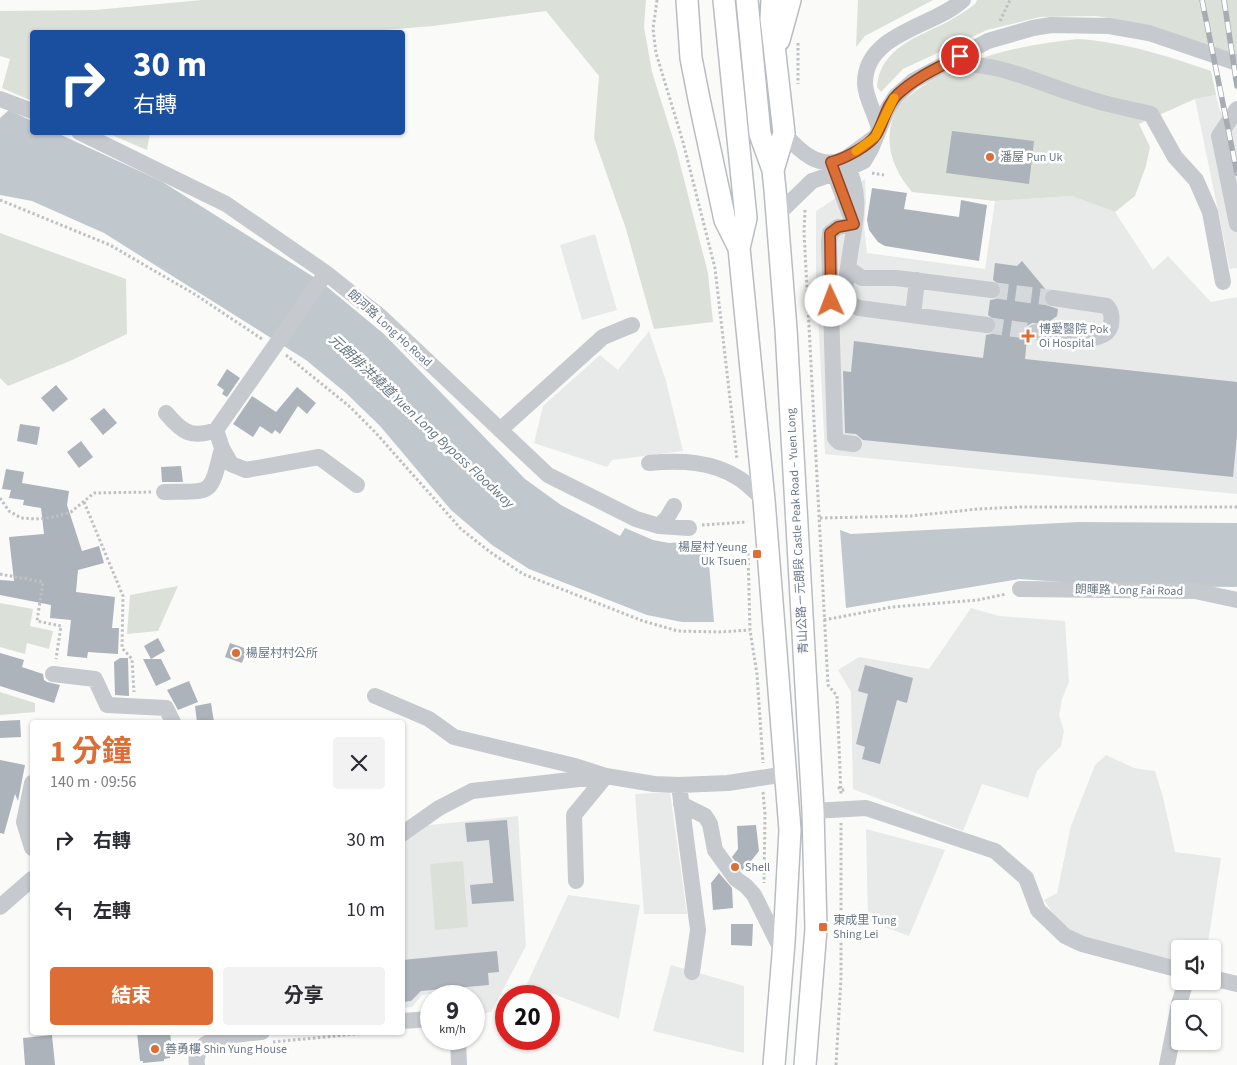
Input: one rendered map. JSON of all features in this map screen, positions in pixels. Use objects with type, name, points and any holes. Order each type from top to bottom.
[{"type":"main road","points":[[687,0],[692,58],[725,220],[739,248]]},
{"type":"main road","points":[[724,0],[746,218],[739,248],[764,500],[790,830],[774,1065]]},
{"type":"main road","name":"青山公路－元朗段 Castle Peak Road – Yuen Long","points":[[747,0],[760,134],[773,170],[777,215],[786,329],[813,811],[816,929],[805,1065]]},
{"type":"main road","points":[[772,0],[771,20],[784,133],[773,170]]},
{"type":"main road","points":[[775,57],[790,0]]},
{"type":"street","points":[[877,133],[865,87],[867,72],[876,53],[896,37],[946,12],[963,0]]},
{"type":"street","points":[[777,215],[805,185],[840,166],[877,133],[888,108],[896,96],[913,81],[988,41],[1033,28],[1068,24],[1109,26],[1148,33],[1237,64]]},
{"type":"street","points":[[945,64],[969,63],[992,66],[1033,78],[1086,98],[1151,114],[1175,157],[1196,180],[1210,212],[1223,282]]},
{"type":"street","points":[[0,99],[30,110]]},
{"type":"street","points":[[1237,109],[1219,136],[1237,224]]},
{"type":"street","points":[[784,133],[806,156],[817,161],[840,166]]},
{"type":"street","name":"朗河路 Long Ho Road","points":[[85,135],[226,204],[326,273],[381,317],[548,475],[636,519],[659,526],[695,527]]},
{"type":"street","points":[[840,166],[854,224],[844,296],[849,303],[859,308],[987,325]]},
{"type":"street","points":[[854,224],[838,227],[830,233],[829,243],[835,438],[839,442],[854,444]]},
{"type":"street","points":[[848,268],[862,278],[917,280],[992,290]]},
{"type":"street","points":[[166,413],[179,429],[203,434],[216,430],[326,273]]},
{"type":"street","points":[[913,315],[917,280]]},
{"type":"street","points":[[1035,332],[1090,339],[1104,336],[1108,333],[1112,319],[1107,306],[1053,298]]},
{"type":"street","points":[[500,430],[603,337],[632,325]]},
{"type":"street","points":[[216,430],[230,464],[246,470],[319,457],[357,485]]},
{"type":"street","points":[[164,492],[200,492],[210,488],[214,481],[222,448]]},
{"type":"street","points":[[649,463],[676,461],[703,464],[740,480],[764,500]]},
{"type":"street","points":[[659,526],[667,518],[674,506]]},
{"type":"street","name":"朗暉路 Long Fai Road","points":[[1020,589],[1195,591],[1237,600]]},
{"type":"street","points":[[53,674],[95,679],[108,705],[166,708],[172,720]]},
{"type":"street","points":[[375,696],[429,719],[454,737],[575,766],[606,776],[654,784],[679,785],[728,783],[786,774]]},
{"type":"street","points":[[405,832],[439,808],[472,791],[606,776]]},
{"type":"street","points":[[576,881],[574,815],[606,776]]},
{"type":"street","points":[[679,785],[698,930],[692,972]]},
{"type":"street","points":[[30,793],[24,822],[30,842]]},
{"type":"street","points":[[681,804],[705,816],[710,824],[715,850],[736,879],[746,886],[754,896],[783,953]]},
{"type":"street","points":[[813,811],[866,808],[995,851],[1026,878],[1038,910],[1065,936],[1082,944],[1171,968]]},
{"type":"street","points":[[0,907],[30,881]]},
{"type":"street","points":[[1221,980],[1237,984]]},
{"type":"street","points":[[1167,1065],[1178,1004],[1183,990]]},
{"type":"street","points":[[405,1021],[420,1020]]},
{"type":"street","points":[[197,1065],[196,1061],[207,1038],[223,1036],[265,1037]]},
{"type":"street","points":[[459,1050],[460,1065]]},
{"type":"path","points":[[657,0],[653,29],[656,53],[683,142],[715,268],[740,480]]},
{"type":"path","points":[[798,36],[798,93]]},
{"type":"path","points":[[869,172],[884,175]]},
{"type":"path","points":[[0,200],[110,245],[277,344],[349,406],[375,432],[461,530],[523,574],[643,621],[678,631],[719,632],[750,630],[748,551]]},
{"type":"path","name":"青山公路－元朗段 Castle Peak Road – Yuen Long","points":[[807,207],[805,211],[804,232],[824,620],[828,685],[837,696],[841,808],[841,978],[836,1065]]},
{"type":"path","points":[[0,498],[9,511],[20,518],[36,519],[54,517],[71,512],[94,493],[164,492]]},
{"type":"path","points":[[84,502],[123,596],[122,648],[132,659],[134,706]]},
{"type":"path","points":[[820,518],[911,516],[1020,507],[1237,507]]},
{"type":"path","points":[[745,513],[747,532]]},
{"type":"path","points":[[695,527],[746,522]]},
{"type":"path","points":[[0,574],[43,582],[37,621],[61,626],[53,674]]},
{"type":"path","points":[[824,620],[892,607],[978,600],[1020,589]]},
{"type":"path","points":[[839,789],[846,790]]},
{"type":"path","points":[[265,1037],[310,1035]]},
{"type":"shaded area","points":[[202,0],[646,0],[644,27],[652,72],[676,148],[708,273],[713,322],[654,329],[626,229],[594,138],[599,76],[546,11],[433,26],[384,30],[30,30],[30,100],[2,88],[10,59],[0,56],[0,11],[95,10]]},
{"type":"shaded area","points":[[858,0],[933,0],[865,36],[856,47]]},
{"type":"shaded area","points":[[977,0],[1237,0],[1237,60],[1148,25],[1096,16],[1040,17],[987,30],[903,69],[881,92],[877,87],[880,73],[885,62],[893,53],[914,38],[959,15],[975,4]]},
{"type":"shaded area","points":[[1078,39],[1113,43],[1146,50],[1211,71],[1216,95],[1195,99],[1139,124],[1150,147],[1146,166],[1135,196],[1115,212],[1072,196],[995,201],[912,192],[905,184],[895,165],[890,146],[891,125],[896,108],[901,102],[931,81],[970,62],[1013,49]]},
{"type":"shaded area","points":[[1216,95],[1220,111],[1237,123],[1237,268],[1230,269],[1195,99]]},
{"type":"shaded area","points":[[112,135],[150,135],[147,150]]},
{"type":"shaded area","name":"博愛醫院 Pok Oi Hospital","points":[[865,179],[864,227],[867,253],[985,269],[995,201],[1072,196],[1115,212],[1153,270],[1168,256],[1211,302],[1237,297],[1237,494],[825,454],[816,274],[816,211]]},
{"type":"shaded area","points":[[0,233],[126,279],[127,334],[70,361],[8,386],[0,378]]},
{"type":"shaded area","points":[[595,234],[617,310],[582,320],[560,245]]},
{"type":"shaded area","points":[[649,331],[666,381],[683,451],[612,460],[607,467],[534,443],[543,406],[600,355],[618,370]]},
{"type":"shaded area","points":[[178,586],[158,631],[127,634],[130,595]]},
{"type":"shaded area","points":[[0,603],[33,609],[30,626],[53,631],[49,649],[27,643],[25,654],[0,647]]},
{"type":"shaded area","points":[[971,608],[999,616],[1065,621],[1069,682],[1062,699],[1059,715],[1064,731],[1061,746],[1037,771],[1028,798],[982,784],[963,831],[853,789],[851,692],[838,670],[859,657],[929,669]]},
{"type":"shaded area","points":[[0,692],[35,703],[35,712],[0,715]]},
{"type":"shaded area","points":[[1106,755],[1134,768],[1155,771],[1163,797],[1175,852],[1221,858],[1208,940],[1171,940],[1171,959],[1117,948],[1074,934],[1053,914],[1044,900],[1057,893],[1071,826],[1095,765]]},
{"type":"shaded area","points":[[670,792],[687,914],[644,914],[635,794]]},
{"type":"shaded area","points":[[518,816],[526,946],[505,985],[495,985],[495,1004],[491,1012],[485,1013],[485,985],[420,985],[420,997],[412,1007],[405,1008],[405,837],[421,826]]},
{"type":"shaded area","points":[[866,829],[945,850],[909,936],[868,921]]},
{"type":"shaded area","points":[[463,861],[468,927],[435,930],[430,864]]},
{"type":"shaded area","points":[[568,895],[640,905],[619,1019],[560,997],[560,985],[527,984]]},
{"type":"shaded area","points":[[671,965],[744,986],[744,1053],[653,1031]]},
{"type":"water","name":"元朗排洪繞道 Yuen Long Bypass Floodway","points":[[9,110],[30,120],[30,135],[61,135],[161,181],[320,281],[384,334],[525,479],[561,505],[620,536],[625,528],[653,540],[669,543],[707,540],[714,622],[682,622],[647,615],[529,569],[492,545],[451,510],[380,426],[346,393],[306,360],[104,233],[32,201],[0,195],[0,118]]},
{"type":"water","points":[[1079,522],[1237,523],[1237,587],[1120,586],[1019,579],[846,608],[840,530],[851,534]]},
{"type":"building","name":"潘屋 Pun Uk","points":[[952,131],[1034,141],[1029,184],[946,173]]},
{"type":"building","points":[[872,188],[907,193],[904,209],[959,217],[961,200],[987,205],[979,261],[885,246],[878,242],[869,230],[867,220]]},
{"type":"building","name":"博愛醫院 Pok Oi Hospital","points":[[1022,261],[1047,291],[1043,297],[1046,305],[1058,309],[1057,316],[1046,324],[1032,323],[1027,326],[1025,331],[1027,338],[1025,359],[1237,382],[1237,435],[1233,477],[863,440],[856,434],[845,433],[843,371],[851,372],[854,341],[983,358],[986,335],[991,334],[997,327],[996,321],[988,315],[990,300],[996,299],[1002,292],[1001,286],[993,280],[995,263],[1017,266]]},
{"type":"building","points":[[227,369],[240,378],[227,397],[222,394],[224,390],[217,385]]},
{"type":"building","points":[[56,385],[68,399],[53,412],[41,398]]},
{"type":"building","points":[[297,387],[316,403],[307,414],[298,406],[280,434],[275,430],[272,434],[260,426],[253,437],[233,424],[252,396],[276,412]]},
{"type":"building","points":[[104,408],[117,423],[103,435],[90,419]]},
{"type":"building","points":[[20,424],[40,427],[37,445],[17,441]]},
{"type":"building","points":[[81,441],[93,457],[79,468],[67,452]]},
{"type":"building","points":[[181,466],[183,482],[162,482],[161,467]]},
{"type":"building","points":[[6,469],[24,472],[22,483],[69,491],[67,505],[82,551],[99,546],[104,563],[78,570],[76,592],[115,597],[112,628],[119,628],[118,654],[88,652],[87,658],[67,656],[71,620],[50,618],[51,605],[0,595],[0,580],[14,581],[9,537],[44,534],[41,508],[23,505],[24,500],[9,498],[11,490],[2,489]]},
{"type":"building","points":[[158,638],[165,651],[151,659],[144,646]]},
{"type":"building","name":"楊屋村村公所","points":[[230,643],[247,649],[242,663],[225,657]]},
{"type":"building","points":[[0,653],[24,660],[22,667],[43,674],[44,680],[47,682],[60,685],[54,703],[0,686]]},
{"type":"building","points":[[120,658],[128,658],[129,696],[115,695],[114,662]]},
{"type":"building","points":[[143,659],[161,659],[171,679],[156,686]]},
{"type":"building","points":[[865,665],[913,678],[907,703],[897,700],[880,764],[862,759],[865,747],[856,744],[868,694],[858,691]]},
{"type":"building","points":[[189,681],[198,702],[178,710],[167,690]]},
{"type":"building","points":[[211,703],[214,720],[197,720],[195,706]]},
{"type":"building","points":[[20,720],[21,737],[0,738],[0,721]]},
{"type":"building","points":[[0,760],[25,765],[18,801],[15,794],[4,834],[0,833]]},
{"type":"building","points":[[507,820],[514,901],[472,904],[470,885],[493,883],[489,840],[467,842],[465,823]]},
{"type":"building","points":[[756,825],[759,851],[743,871],[732,857],[738,849],[737,826]]},
{"type":"building","points":[[719,873],[732,888],[733,908],[713,910],[711,883]]},
{"type":"building","points":[[731,924],[753,924],[752,946],[731,945]]},
{"type":"building","points":[[497,951],[499,972],[488,973],[489,985],[420,985],[420,992],[411,1001],[405,1002],[405,960]]},
{"type":"building","points":[[52,1035],[55,1065],[25,1065],[23,1038]]},
{"type":"building","name":"善勇樓 Shin Yung House","points":[[137,1035],[170,1035],[172,1051],[169,1051],[170,1058],[164,1059],[164,1061],[143,1063],[143,1061],[140,1061]]},
{"type":"tunnel","points":[[992,290],[1053,298]]},
{"type":"tunnel","points":[[987,325],[1035,332]]},
{"type":"railway","points":[[1202,0],[1237,173]]},
{"type":"railway","points":[[1224,0],[1237,86]]},
{"type":"slow traffic","points":[[856,151],[875,137],[894,98]]},
{"type":"place","name":"潘屋 Pun Uk","points":[[990,157]]},
{"type":"place","name":"博愛醫院 Pok Oi Hospital","points":[[1028,336]]},
{"type":"place","name":"楊屋村 Yeung Uk Tsuen","points":[[757,554]]},
{"type":"place","name":"楊屋村村公所","points":[[236,653]]},
{"type":"place","name":"Shell","points":[[735,867]]},
{"type":"place","name":"東成里 Tung Shing Lei","points":[[823,927]]},
{"type":"place","name":"善勇樓 Shin Yung House","points":[[155,1049]]},
{"type":"route","points":[[831,301],[830,233],[838,227],[854,224],[831,162],[844,159],[853,154],[875,137],[888,108],[896,96],[913,81],[960,56]]}]
